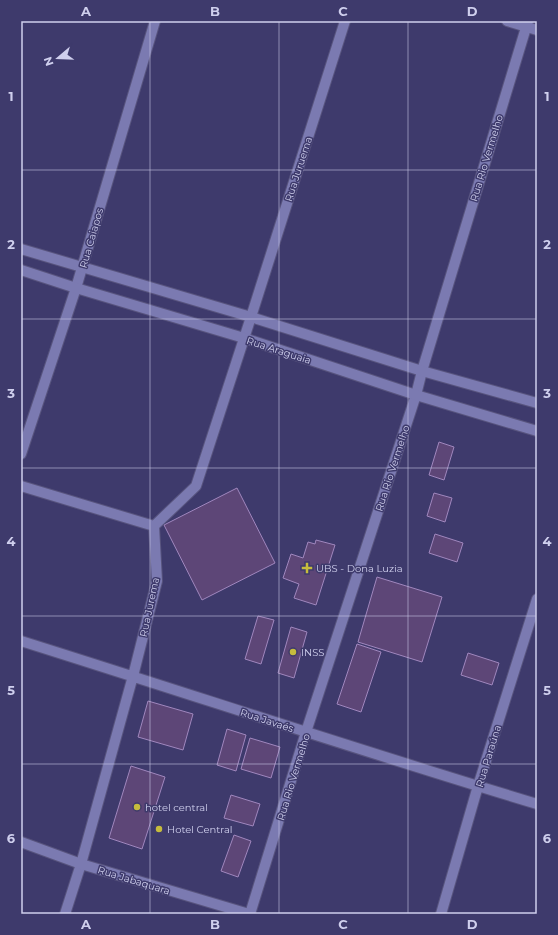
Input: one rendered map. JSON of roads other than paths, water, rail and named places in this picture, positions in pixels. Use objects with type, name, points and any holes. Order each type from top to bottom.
[{"type":"street","name":"Rua Caiapos","points":[[21,454],[83,267],[155,21]]},
{"type":"street","name":"Rua Juruema","points":[[251,317],[346,21]]},
{"type":"street","points":[[507,21],[527,24],[537,30]]},
{"type":"street","name":"Rua Rio Vermelho","points":[[250,914],[306,732],[416,395],[527,24]]},
{"type":"street","points":[[21,249],[251,317],[422,371],[537,403]]},
{"type":"street","name":"Rua Araguaia","points":[[21,270],[244,338],[416,395],[537,431]]},
{"type":"street","points":[[21,486],[154,526],[196,486],[251,317]]},
{"type":"street","name":"Rua Jurema","points":[[66,914],[133,676],[157,581],[154,526]]},
{"type":"street","name":"Rua Paraúna","points":[[441,914],[478,786],[537,599]]},
{"type":"street","name":"Rua Javaés","points":[[21,641],[537,804]]},
{"type":"street","name":"Rua Jabaquara","points":[[21,842],[81,864],[250,914]]},
{"type":"place","name":"UBS - Dona Luzia","points":[[307,568]]},
{"type":"place","name":"INSS","points":[[293,652]]},
{"type":"place","name":"hotel central","points":[[137,807]]},
{"type":"place","name":"Hotel Central","points":[[159,829]]}]
